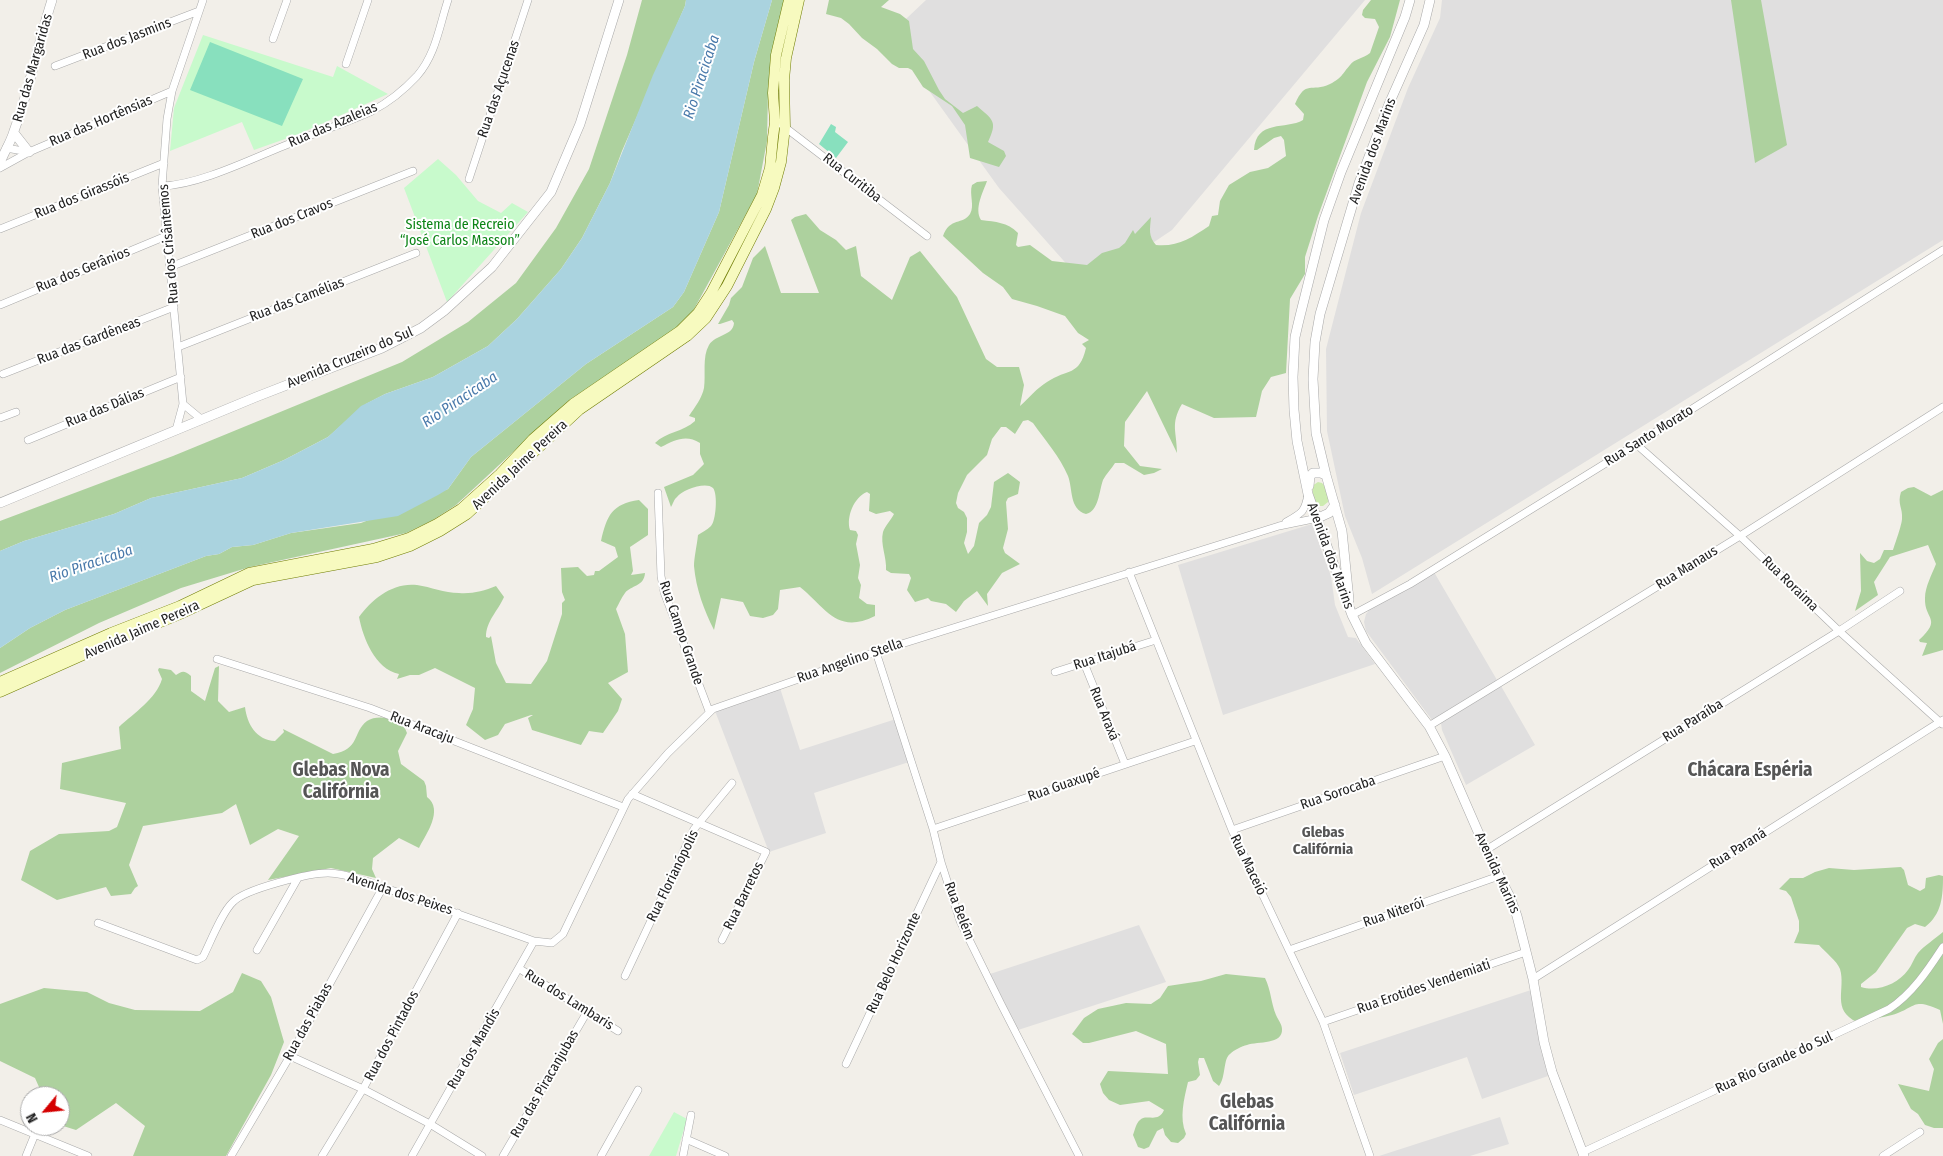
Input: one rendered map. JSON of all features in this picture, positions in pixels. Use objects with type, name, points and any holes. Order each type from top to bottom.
[{"type":"main road","name":"Avenida Jaime Pereira","points":[[0,682],[111,633],[180,606],[249,573],[373,549],[409,538],[437,524],[461,509],[500,474],[533,439],[573,404],[680,331],[698,313],[719,279],[762,195],[770,168],[775,122],[773,93],[776,56],[789,0]]},
{"type":"main road","name":"Avenida Jaime Pereira","points":[[0,692],[180,614],[253,580],[377,557],[410,546],[440,531],[467,514],[579,410],[687,336],[706,318],[727,286],[766,209],[781,162],[785,127],[784,72],[798,0]]},
{"type":"street","name":"Rua das Margaridas","points":[[0,163],[14,133],[52,0]]},
{"type":"street","name":"Rua dos Crisântemos","points":[[176,430],[183,404],[162,186],[167,119],[172,91],[203,0]]},
{"type":"street","points":[[273,39],[287,0]]},
{"type":"street","points":[[346,64],[368,0]]},
{"type":"street","name":"Rua das Azaleias","points":[[162,186],[185,184],[226,169],[372,110],[400,93],[417,76],[430,58],[448,0]]},
{"type":"street","name":"Rua das Açucenas","points":[[469,179],[528,0]]},
{"type":"street","name":"Avenida Cruzeiro do Sul","points":[[0,503],[200,419],[382,348],[421,328],[444,311],[492,267],[551,192],[580,124],[619,0]]},
{"type":"street","name":"Avenida dos Marins","points":[[1352,615],[1308,494],[1297,442],[1294,410],[1294,358],[1297,329],[1324,220],[1341,172],[1406,18],[1410,0]]},
{"type":"street","name":"Avenida dos Marins","points":[[1352,615],[1343,556],[1342,531],[1316,434],[1314,402],[1315,342],[1320,314],[1359,183],[1389,104],[1424,25],[1430,0]]},
{"type":"street","name":"Rua dos Jasmins","points":[[55,66],[199,11]]},
{"type":"street","name":"Rua das Hortênsias","points":[[0,168],[29,152],[172,91]]},
{"type":"street","name":"Rua Curitiba","points":[[775,122],[785,127],[927,236]]},
{"type":"street","points":[[14,133],[29,152]]},
{"type":"street","points":[[6,148],[29,152]]},
{"type":"street","name":"Rua dos Girassóis","points":[[0,229],[164,162]]},
{"type":"street","name":"Rua dos Cravos","points":[[170,268],[414,171]]},
{"type":"street","name":"Rua dos Gerânios","points":[[0,304],[166,236]]},
{"type":"street","name":"Rua Santo Morato","points":[[1352,615],[1410,584],[1943,250]]},
{"type":"street","name":"Rua das Camélias","points":[[178,347],[416,253]]},
{"type":"street","name":"Rua das Gardêneas","points":[[3,374],[174,307]]},
{"type":"street","name":"Rua das Dálias","points":[[28,440],[181,377]]},
{"type":"street","points":[[183,404],[200,419]]},
{"type":"street","name":"Rua Manaus","points":[[1429,726],[1740,536],[1943,407]]},
{"type":"street","points":[[0,418],[16,412]]},
{"type":"street","name":"Rua Roraima","points":[[1636,444],[1740,536],[1839,631],[1942,722]]},
{"type":"street","points":[[1279,526],[1301,513],[1305,507],[1312,473],[1320,473],[1326,476]]},
{"type":"street","name":"Rua Campo Grande","points":[[658,493],[661,576],[664,592],[709,711]]},
{"type":"street","points":[[1279,526],[1318,518],[1328,513],[1335,505]]},
{"type":"street","name":"Rua Angelino Stella","points":[[534,941],[552,943],[563,934],[623,807],[668,753],[709,711],[721,705],[876,652],[1279,526]]},
{"type":"street","name":"Rua Maceió","points":[[1129,572],[1195,742],[1232,830],[1323,1022],[1370,1156]]},
{"type":"street","name":"Rua Paraíba","points":[[1486,850],[1839,631],[1900,591]]},
{"type":"street","name":"Avenida Marins","points":[[1352,615],[1366,643],[1429,726],[1445,756],[1517,916],[1533,979],[1544,1042],[1552,1072],[1584,1154]]},
{"type":"street","name":"Rua Itajubá","points":[[1055,672],[1156,640]]},
{"type":"street","name":"Rua Belém","points":[[876,652],[933,829],[941,862],[960,921],[1079,1156]]},
{"type":"street","name":"Rua Aracaju","points":[[217,659],[370,708],[623,807]]},
{"type":"street","name":"Rua Araxá","points":[[1084,663],[1125,764]]},
{"type":"street","name":"Rua Paraná","points":[[1533,979],[1942,722]]},
{"type":"street","name":"Rua Guaxupé","points":[[933,829],[1195,742]]},
{"type":"street","name":"Rua Sorocaba","points":[[1232,830],[1445,756]]},
{"type":"street","name":"Rua Florianópolis","points":[[625,976],[694,829],[732,783]]},
{"type":"street","points":[[632,794],[699,823]]},
{"type":"street","name":"Rua Barretos","points":[[699,823],[766,852],[722,940]]},
{"type":"street","name":"Rua Belo Horizonte","points":[[846,1064],[941,862]]},
{"type":"street","name":"Avenida dos Peixes","points":[[98,923],[197,960],[203,956],[232,902],[247,892],[298,878],[327,873],[348,875],[383,886],[534,941]]},
{"type":"street","name":"Rua Niterói","points":[[1289,950],[1499,876]]},
{"type":"street","points":[[257,950],[298,878]]},
{"type":"street","name":"Rua das Piabas","points":[[231,1156],[290,1056],[383,886]]},
{"type":"street","name":"Rua dos Pintados","points":[[322,1156],[363,1090],[458,913]]},
{"type":"street","name":"Rua dos Mandis","points":[[412,1156],[520,969],[534,941]]},
{"type":"street","name":"Rua Rio Grande do Sul","points":[[1584,1154],[1902,1001],[1926,972],[1943,947]]},
{"type":"street","name":"Rua Erotides Vendemiati","points":[[1323,1022],[1526,952]]},
{"type":"street","name":"Rua dos Lambaris","points":[[520,969],[618,1032]]},
{"type":"street","name":"Rua das Piracanjubas","points":[[504,1156],[587,1012]]},
{"type":"street","points":[[290,1056],[430,1124],[482,1156]]},
{"type":"street","points":[[601,1156],[638,1090]]},
{"type":"street","points":[[683,1156],[691,1115]]},
{"type":"street","points":[[0,1120],[20,1128]]},
{"type":"street","points":[[1883,1156],[1920,1132]]},
{"type":"street","points":[[26,1156],[34,1136]]},
{"type":"street","points":[[40,1136],[88,1156]]},
{"type":"street","points":[[686,1139],[725,1156]]},
{"type":"shaded area","points":[[926,0],[1365,0],[1172,230],[1087,287],[999,188],[889,35]]},
{"type":"shaded area","points":[[1442,0],[1943,0],[1943,240],[1372,594],[1362,558],[1345,516],[1327,431],[1326,349],[1361,213],[1408,88],[1440,18]]},
{"type":"shaded area","points":[[1312,524],[1331,576],[1335,605],[1348,637],[1356,638],[1375,664],[1223,715],[1178,565]]},
{"type":"shaded area","points":[[1434,572],[1497,680],[1432,720],[1366,631],[1364,622],[1366,614],[1371,608]]},
{"type":"shaded area","points":[[1501,686],[1535,745],[1466,785],[1442,730],[1441,723]]},
{"type":"shaded area","points":[[780,688],[800,750],[896,719],[909,762],[814,793],[826,833],[769,852],[715,711]]},
{"type":"shaded area","points":[[1139,925],[1166,982],[1018,1030],[990,974]]},
{"type":"shaded area","points":[[1531,990],[1548,1076],[1482,1099],[1467,1057],[1354,1095],[1340,1053]]},
{"type":"shaded area","points":[[1500,1117],[1509,1144],[1470,1156],[1379,1156]]},
{"type":"green space","points":[[642,0],[686,0],[610,183],[582,238],[561,269],[517,319],[488,346],[433,377],[385,394],[366,404],[328,437],[284,460],[242,478],[151,498],[114,514],[24,541],[0,551],[0,521],[173,456],[402,362],[468,322],[516,283],[556,228],[589,169],[627,55]]},
{"type":"green space","points":[[772,0],[785,0],[772,57],[768,93],[767,141],[757,194],[693,311],[676,328],[568,401],[456,505],[433,520],[406,533],[250,567],[181,588],[99,623],[0,673],[0,648],[30,628],[65,610],[206,556],[219,554],[232,547],[253,545],[291,533],[361,523],[448,489],[471,457],[586,364],[673,307],[684,292],[719,212],[754,62]]},
{"type":"green space","points":[[829,0],[889,0],[881,7],[900,14],[909,21],[913,49],[924,61],[945,99],[963,113],[977,106],[992,121],[993,129],[988,142],[1004,151],[1006,156],[999,167],[970,158],[965,125],[952,106],[923,87],[912,70],[899,68],[892,64],[841,18],[826,14]]},
{"type":"green space","points":[[1371,0],[1400,0],[1390,37],[1367,82],[1318,216],[1305,257],[1305,274],[1290,299],[1286,373],[1271,377],[1262,391],[1256,417],[1214,418],[1182,404],[1175,423],[1177,453],[1147,391],[1125,422],[1124,446],[1140,466],[1162,469],[1144,475],[1124,463],[1115,463],[1103,480],[1094,509],[1086,514],[1077,508],[1074,503],[1070,481],[1065,469],[1033,423],[1028,420],[1023,421],[1015,434],[1006,427],[1001,427],[992,439],[987,455],[967,475],[958,493],[956,503],[967,518],[967,532],[964,543],[968,554],[974,546],[979,523],[987,515],[991,507],[994,482],[1008,473],[1020,482],[1018,494],[1008,498],[1006,502],[1008,529],[1003,548],[1005,553],[1020,564],[1002,573],[987,594],[988,606],[977,591],[964,601],[956,612],[946,604],[931,601],[928,598],[915,602],[907,590],[911,578],[909,574],[891,573],[886,570],[882,537],[894,514],[890,511],[876,514],[869,511],[870,494],[867,492],[858,498],[852,508],[849,525],[850,530],[856,531],[858,535],[856,544],[860,565],[858,578],[861,585],[859,598],[867,604],[875,605],[875,616],[862,621],[841,621],[825,610],[800,587],[780,590],[778,609],[773,615],[763,618],[750,616],[743,602],[721,598],[714,630],[701,599],[694,559],[698,535],[708,529],[713,523],[716,501],[715,491],[710,486],[705,485],[689,489],[676,498],[671,507],[664,487],[693,475],[704,464],[700,454],[700,443],[685,438],[661,447],[655,443],[664,436],[685,428],[695,421],[695,418],[689,416],[703,392],[705,360],[709,345],[733,327],[734,323],[732,320],[718,324],[731,298],[742,287],[753,258],[765,246],[781,293],[819,293],[791,220],[806,214],[820,230],[836,240],[846,250],[856,246],[861,276],[892,300],[910,257],[920,251],[957,297],[986,359],[997,367],[1019,367],[1024,385],[1020,406],[1043,384],[1076,368],[1080,364],[1086,348],[1082,344],[1089,340],[1078,333],[1065,316],[1012,299],[1003,287],[983,273],[943,236],[949,226],[970,214],[972,207],[972,185],[977,182],[987,181],[981,195],[978,211],[981,220],[1001,223],[1010,227],[1018,233],[1016,245],[1018,247],[1030,245],[1052,261],[1087,265],[1102,253],[1119,248],[1125,243],[1133,230],[1135,234],[1151,217],[1151,235],[1156,245],[1171,245],[1184,241],[1209,226],[1212,216],[1218,215],[1220,201],[1229,185],[1250,172],[1268,168],[1286,156],[1284,140],[1281,136],[1254,150],[1256,140],[1260,134],[1273,127],[1303,120],[1304,114],[1295,104],[1302,92],[1306,89],[1334,82],[1352,63],[1370,53],[1379,27],[1375,19],[1365,18],[1362,15],[1363,10]]},
{"type":"green space","points":[[1731,0],[1761,0],[1787,145],[1755,163]]},
{"type":"green space","points":[[203,35],[333,77],[337,66],[388,94],[299,134],[254,150],[242,122],[170,151],[174,108]]},
{"type":"green space","points":[[210,42],[303,79],[282,126],[190,90]]},
{"type":"green space","points":[[831,124],[836,127],[835,132],[848,142],[836,158],[819,144]]},
{"type":"green space","name":"Sistema de Recreio “José Carlos Masson”","points":[[438,159],[456,175],[478,201],[501,213],[512,203],[528,212],[447,302],[404,188]]},
{"type":"green space","points":[[1318,482],[1324,485],[1328,494],[1328,502],[1323,506],[1319,506],[1314,500],[1312,486]]},
{"type":"green space","points":[[1914,487],[1931,496],[1943,490],[1943,650],[1922,656],[1927,643],[1920,642],[1919,640],[1926,633],[1931,623],[1925,605],[1925,594],[1936,564],[1928,545],[1890,557],[1874,582],[1878,595],[1855,611],[1861,591],[1860,553],[1867,561],[1874,563],[1880,559],[1884,550],[1893,550],[1902,522],[1901,492]]},
{"type":"green space","points":[[639,500],[648,509],[648,535],[630,547],[633,571],[631,575],[645,573],[640,583],[625,593],[616,609],[625,634],[628,672],[608,683],[622,699],[618,711],[603,733],[589,731],[581,745],[532,730],[528,718],[533,715],[505,724],[498,735],[485,740],[466,725],[473,709],[475,688],[435,668],[419,675],[410,675],[397,679],[399,674],[383,666],[367,643],[359,617],[377,598],[392,589],[400,586],[417,585],[448,592],[464,593],[478,592],[496,586],[504,597],[490,621],[486,637],[489,638],[491,636],[496,663],[506,683],[531,684],[547,661],[562,614],[562,603],[565,600],[562,592],[561,568],[578,567],[587,576],[594,575],[595,571],[599,571],[618,557],[615,547],[601,541],[606,524],[612,512],[617,508],[623,504]]},
{"type":"green space","points":[[219,666],[218,701],[229,712],[245,707],[250,725],[258,734],[268,740],[275,741],[284,732],[283,729],[333,754],[348,749],[367,721],[384,718],[401,724],[407,733],[398,751],[401,764],[424,781],[427,797],[432,802],[434,808],[432,822],[419,848],[399,838],[373,858],[372,869],[376,878],[331,868],[268,880],[299,836],[278,829],[250,845],[236,804],[222,813],[143,826],[129,865],[138,886],[131,894],[111,896],[106,887],[57,900],[21,880],[30,851],[59,834],[109,831],[117,827],[126,803],[60,789],[62,763],[121,749],[119,727],[155,693],[162,679],[159,668],[171,670],[176,675],[183,672],[189,674],[191,676],[191,691],[205,701],[215,668]]},
{"type":"green space","points":[[1901,867],[1904,870],[1908,885],[1920,891],[1925,888],[1926,878],[1943,876],[1943,891],[1938,910],[1931,922],[1925,927],[1915,924],[1907,928],[1876,972],[1861,984],[1861,987],[1881,988],[1899,979],[1908,970],[1918,953],[1943,932],[1943,1024],[1940,1010],[1924,1004],[1914,1005],[1892,1015],[1857,1022],[1849,1017],[1842,1005],[1840,969],[1819,945],[1794,943],[1799,931],[1799,921],[1791,897],[1786,891],[1779,889],[1790,878],[1803,878],[1829,868],[1854,870]]},
{"type":"green space","points":[[242,973],[261,981],[271,997],[284,1042],[271,1075],[226,1156],[133,1156],[145,1126],[116,1103],[76,1130],[70,1128],[70,1086],[39,1086],[35,1078],[0,1061],[0,1004],[44,988],[87,992],[109,1003],[135,1010],[200,1011],[233,992]]},
{"type":"green space","points":[[1226,974],[1265,978],[1274,1010],[1281,1025],[1281,1034],[1278,1038],[1269,1042],[1238,1048],[1228,1056],[1223,1078],[1219,1086],[1213,1081],[1204,1058],[1199,1058],[1200,1075],[1196,1080],[1188,1082],[1184,1102],[1183,1122],[1186,1134],[1184,1138],[1178,1143],[1171,1142],[1165,1135],[1163,1128],[1157,1131],[1149,1147],[1144,1149],[1138,1147],[1133,1135],[1139,1121],[1145,1117],[1159,1116],[1164,1110],[1149,1101],[1120,1105],[1109,1100],[1103,1093],[1100,1084],[1108,1071],[1168,1074],[1166,1044],[1136,1031],[1089,1043],[1083,1043],[1072,1034],[1084,1018],[1098,1009],[1126,1003],[1151,1004],[1160,998],[1168,986],[1201,981]]},
{"type":"green space","points":[[1943,1039],[1943,1128],[1934,1128],[1925,1125],[1918,1114],[1911,1109],[1898,1084],[1929,1091],[1934,1069],[1929,1059],[1938,1043]]},
{"type":"green space","points":[[674,1112],[687,1119],[676,1156],[649,1156]]},
{"type":"water","name":"Rio Piracicaba","points":[[686,0],[772,0],[754,62],[719,212],[684,292],[673,307],[586,364],[471,457],[448,489],[398,516],[291,533],[253,545],[232,547],[219,554],[206,556],[65,610],[30,628],[0,648],[0,551],[24,541],[114,514],[151,498],[242,478],[284,460],[328,437],[361,406],[385,394],[433,377],[488,346],[517,319],[561,269],[582,238],[610,183],[653,75],[685,6]]},
{"type":"district","name":"Chácara Espéria","points":[[1750,771]]},
{"type":"district","name":"Glebas Nova Califórnia","points":[[341,782]]},
{"type":"district","name":"Glebas Califórnia","points":[[1323,842]]},
{"type":"district","name":"Glebas Califórnia","points":[[1247,1114]]}]
